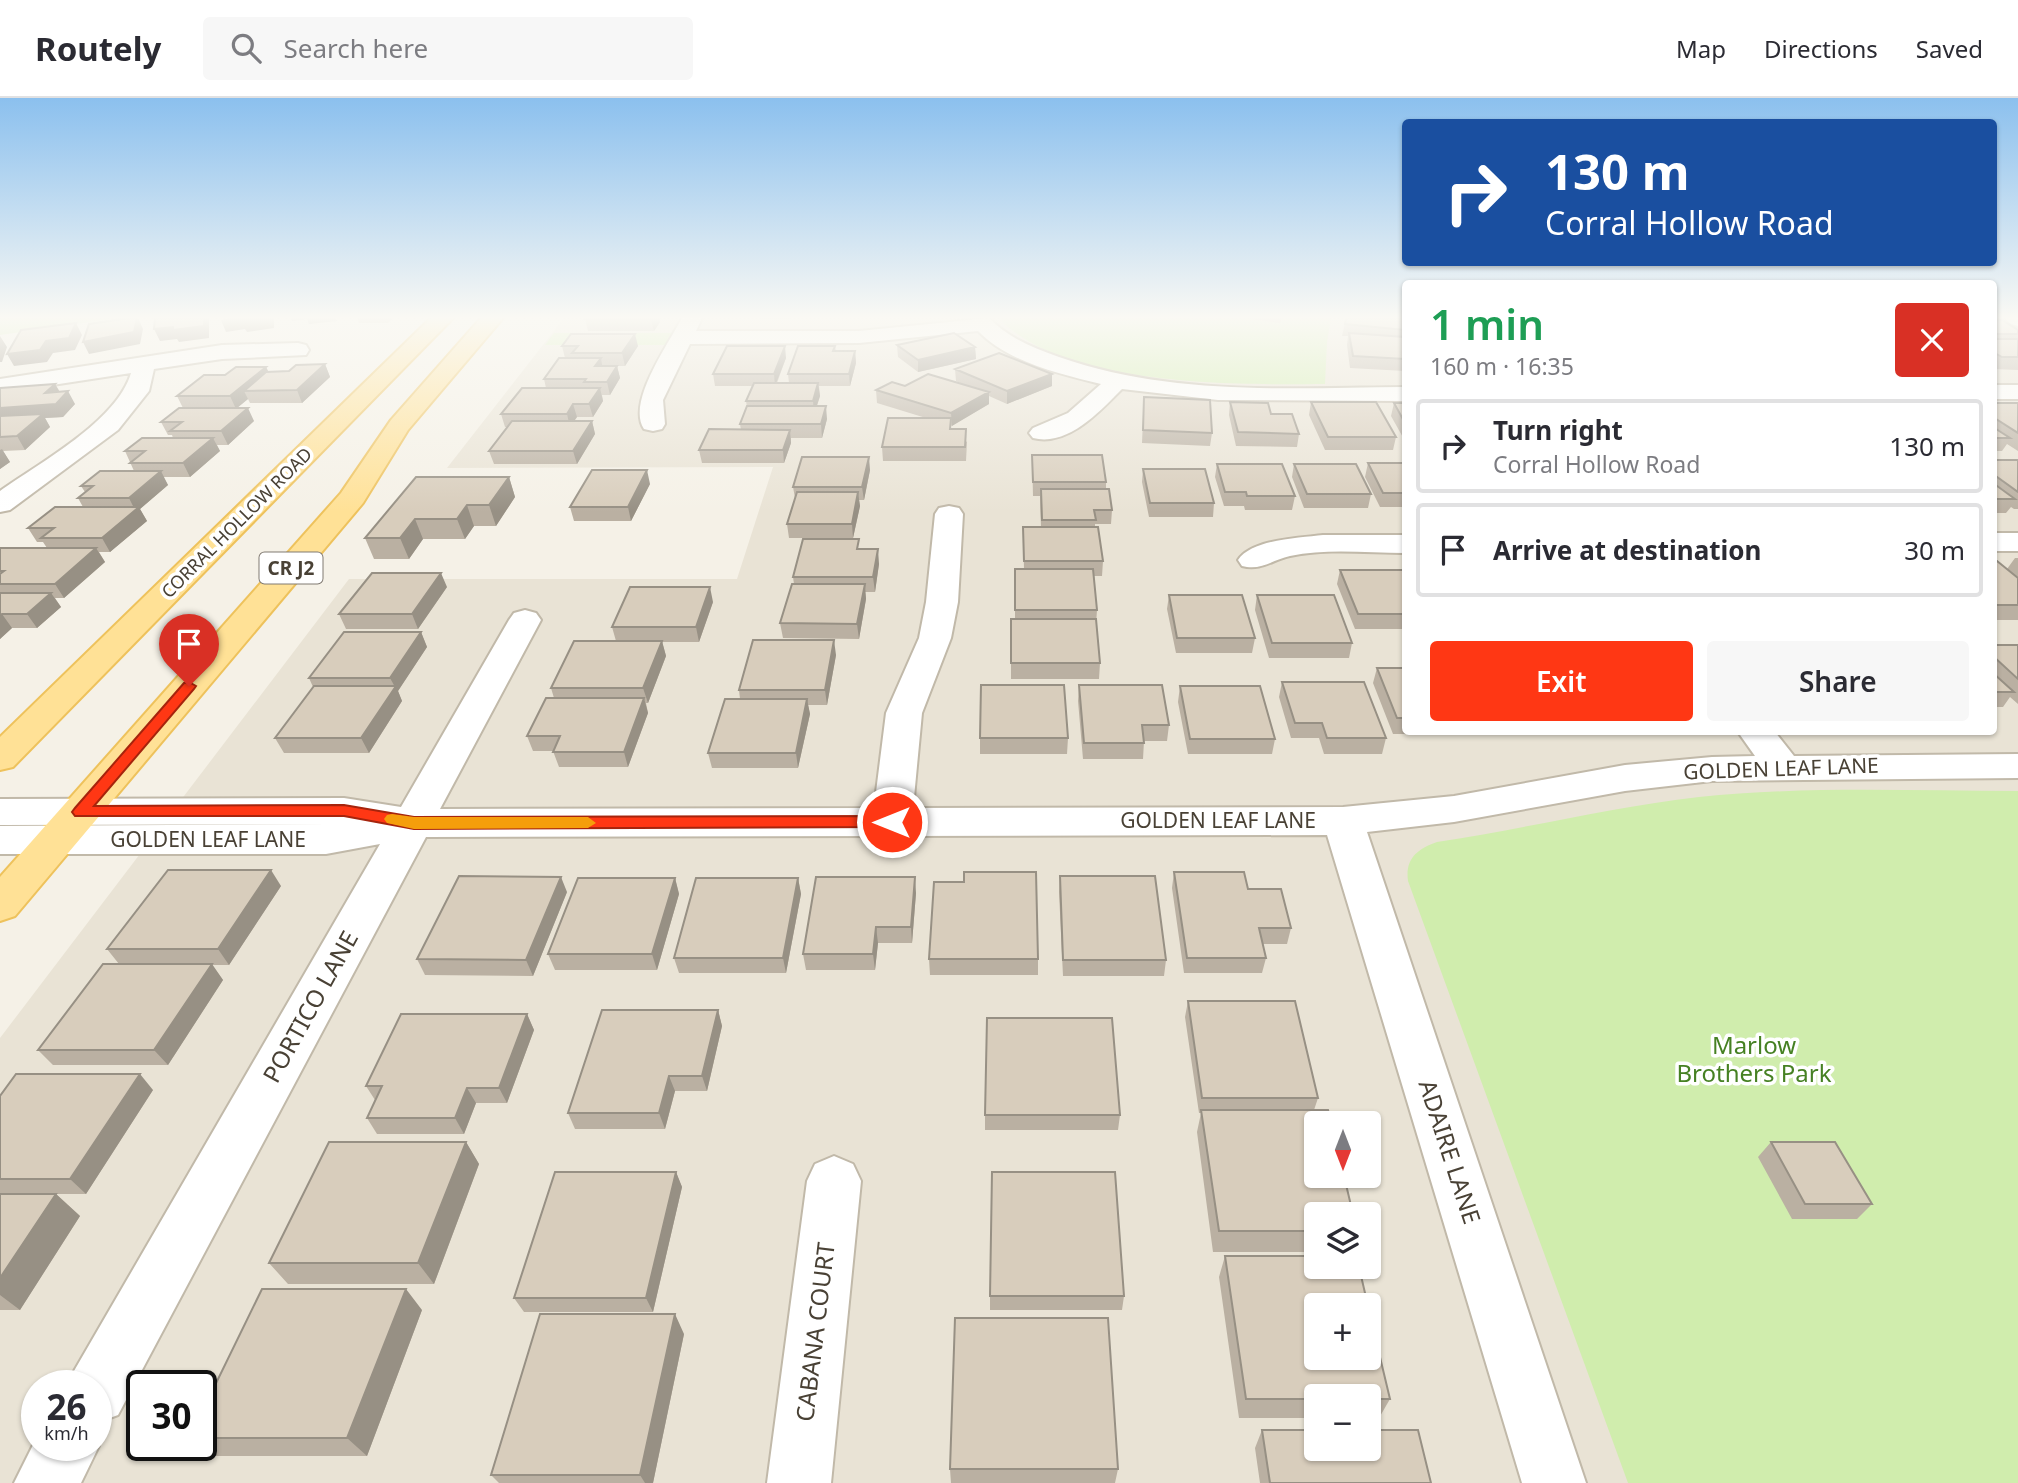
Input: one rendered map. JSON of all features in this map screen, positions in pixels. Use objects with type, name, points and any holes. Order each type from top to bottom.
[{"type":"main road","name":"CORRAL HOLLOW ROAD","points":[[0,758],[378,383]]},
{"type":"main road","name":"CR J2","points":[[0,905],[353,497],[377,454],[398,424],[435,383]]},
{"type":"main road","points":[[353,497],[461,383]]},
{"type":"street","points":[[0,386],[23,383]]},
{"type":"street","points":[[0,504],[109,425],[138,391],[140,383]]},
{"type":"street","points":[[653,424],[651,400],[659,383]]},
{"type":"street","points":[[1042,433],[1065,426],[1084,416],[1115,383]]},
{"type":"street","points":[[1130,383],[1211,393],[1402,394]]},
{"type":"street","points":[[1997,393],[2018,393]]},
{"type":"street","points":[[892,822],[904,713],[935,638],[942,602],[949,514]]},
{"type":"street","points":[[1997,542],[2018,542]]},
{"type":"street","points":[[1253,560],[1283,548],[1323,544],[1402,544]]},
{"type":"street","name":"PORTICO LANE","points":[[109,1370],[524,620]]},
{"type":"street","points":[[1758,735],[1783,767]]},
{"type":"street","name":"GOLDEN LEAF LANE","points":[[0,812],[68,826],[326,840],[414,823],[1343,821],[1454,809],[1625,778],[1712,769],[2018,766]]},
{"type":"street","name":"ADAIRE LANE","points":[[1343,821],[1554,1483]]},
{"type":"street","name":"GOLDEN LEAF LANE","points":[[0,840],[68,826]]},
{"type":"street","name":"CABANA COURT","points":[[799,1483],[834,1181]]},
{"type":"street","points":[[46,1483],[58,1461]]},
{"type":"shaded area","points":[[514,383],[1402,383],[1402,735],[1997,735],[1997,383],[2018,383],[2018,1483],[0,1483],[0,1038],[349,579],[737,579],[773,467],[447,468]]},
{"type":"green space","points":[[1215,383],[1325,383],[1325,384]]},
{"type":"green space","name":"Marlow Brothers Park","points":[[1818,790],[2018,791],[2018,1483],[1628,1483],[1408,881],[1411,861],[1418,852],[1437,842],[1633,806],[1699,797]]},
{"type":"building","points":[[194,383],[247,383],[230,396],[177,396]]},
{"type":"building","points":[[254,383],[305,383],[297,390],[244,391]]},
{"type":"building","points":[[754,383],[818,383],[813,401],[746,401]]},
{"type":"building","points":[[891,383],[905,386],[911,383],[957,383],[989,392],[951,413],[876,390]]},
{"type":"building","points":[[987,383],[1029,383],[1007,391]]},
{"type":"building","points":[[55,384],[45,393],[68,391],[56,404],[0,408],[0,388]]},
{"type":"building","points":[[522,388],[600,388],[589,404],[573,404],[567,414],[501,414]]},
{"type":"building","points":[[1144,397],[1210,400],[1212,433],[1143,430]]},
{"type":"building","points":[[1230,402],[1268,403],[1271,414],[1292,414],[1299,434],[1238,432]]},
{"type":"building","points":[[1311,402],[1376,402],[1396,437],[1328,437]]},
{"type":"building","points":[[1394,403],[1402,403],[1402,418]]},
{"type":"building","points":[[1997,403],[2018,403],[2018,433],[1997,420]]},
{"type":"building","points":[[747,406],[826,406],[821,424],[740,424]]},
{"type":"building","points":[[179,408],[248,408],[221,431],[170,431],[182,422],[161,422]]},
{"type":"building","points":[[43,414],[17,436],[0,437],[0,416]]},
{"type":"building","points":[[888,418],[951,418],[950,429],[966,429],[965,447],[882,447]]},
{"type":"building","points":[[512,421],[592,421],[573,451],[489,451]]},
{"type":"building","points":[[709,429],[790,430],[783,450],[699,450]]},
{"type":"building","points":[[1997,430],[2010,438],[1997,438]]},
{"type":"building","points":[[142,438],[213,438],[183,463],[130,463],[145,451],[125,451]]},
{"type":"building","points":[[1032,455],[1102,455],[1106,482],[1033,482]]},
{"type":"building","points":[[802,457],[869,457],[862,487],[793,487]]},
{"type":"building","points":[[1997,460],[2018,460],[2018,492],[1997,477]]},
{"type":"building","points":[[1368,463],[1402,463],[1402,493],[1383,493]]},
{"type":"building","points":[[1217,464],[1282,464],[1295,496],[1247,496],[1246,492],[1225,492]]},
{"type":"building","points":[[1294,464],[1356,464],[1371,494],[1307,494]]},
{"type":"building","points":[[1143,469],[1205,469],[1214,503],[1150,503]]},
{"type":"building","points":[[592,470],[647,470],[628,507],[570,507]]},
{"type":"building","points":[[100,471],[161,471],[129,498],[78,498],[93,486],[81,486]]},
{"type":"building","points":[[416,477],[509,477],[489,505],[467,505],[457,519],[415,519],[400,538],[365,538]]},
{"type":"building","points":[[1997,486],[2015,499],[1997,499]]},
{"type":"building","points":[[1041,489],[1109,489],[1112,510],[1094,510],[1096,520],[1042,520]]},
{"type":"building","points":[[797,492],[858,492],[852,524],[787,524]]},
{"type":"building","points":[[55,507],[139,507],[102,538],[41,538],[54,528],[28,528]]},
{"type":"building","points":[[1023,527],[1098,527],[1103,561],[1024,561]]},
{"type":"building","points":[[803,539],[859,539],[857,549],[878,549],[873,577],[793,577]]},
{"type":"building","points":[[0,548],[96,548],[55,584],[0,584],[0,574],[4,571],[0,571]]},
{"type":"building","points":[[1997,561],[2018,578],[2018,605],[1997,605]]},
{"type":"building","points":[[1015,569],[1093,569],[1097,610],[1015,610]]},
{"type":"building","points":[[1340,570],[1402,570],[1402,614],[1358,614]]},
{"type":"building","points":[[372,573],[441,573],[412,614],[339,614]]},
{"type":"building","points":[[792,584],[865,584],[857,624],[780,623]]},
{"type":"building","points":[[630,587],[710,587],[696,627],[612,627]]},
{"type":"building","points":[[0,593],[51,593],[27,614],[0,615]]},
{"type":"building","points":[[1169,595],[1242,595],[1255,638],[1177,638]]},
{"type":"building","points":[[1257,595],[1334,595],[1352,643],[1272,643]]},
{"type":"building","points":[[1011,619],[1096,619],[1100,663],[1011,663]]},
{"type":"building","points":[[344,632],[421,632],[390,678],[309,678]]},
{"type":"building","points":[[753,640],[834,640],[825,690],[739,690]]},
{"type":"building","points":[[574,641],[662,641],[643,688],[551,688]]},
{"type":"building","points":[[1997,645],[2018,645],[2018,679],[1997,660]]},
{"type":"building","points":[[1377,668],[1402,668],[1402,718],[1397,718]]},
{"type":"building","points":[[1997,677],[2014,692],[1997,692]]},
{"type":"building","points":[[1282,682],[1364,682],[1386,738],[1327,738],[1322,723],[1295,723]]},
{"type":"building","points":[[981,685],[1064,685],[1068,738],[980,738]]},
{"type":"building","points":[[1079,685],[1162,685],[1169,725],[1142,725],[1144,743],[1084,743]]},
{"type":"building","points":[[314,686],[396,686],[361,738],[275,738]]},
{"type":"building","points":[[1180,686],[1260,686],[1275,739],[1190,739]]},
{"type":"building","points":[[546,698],[644,698],[624,752],[553,752],[560,736],[527,736]]},
{"type":"building","points":[[725,699],[807,699],[796,753],[708,753]]},
{"type":"building","points":[[168,870],[271,870],[218,949],[107,949]]},
{"type":"building","points":[[964,872],[1036,872],[1038,959],[929,959],[934,882],[964,882]]},
{"type":"building","points":[[1174,872],[1244,872],[1248,889],[1281,889],[1291,928],[1259,928],[1266,958],[1187,958]]},
{"type":"building","points":[[459,876],[561,877],[526,960],[417,959]]},
{"type":"building","points":[[1060,876],[1155,876],[1166,960],[1063,960]]},
{"type":"building","points":[[816,877],[915,877],[911,927],[876,927],[873,954],[803,954]]},
{"type":"building","points":[[578,878],[675,878],[652,954],[548,954]]},
{"type":"building","points":[[696,878],[798,878],[783,958],[674,958]]},
{"type":"building","points":[[103,964],[212,964],[154,1050],[38,1050]]},
{"type":"building","points":[[1188,1001],[1295,1001],[1318,1098],[1202,1098]]},
{"type":"building","points":[[602,1010],[718,1010],[702,1076],[669,1076],[659,1113],[568,1113]]},
{"type":"building","points":[[401,1014],[527,1014],[499,1088],[467,1088],[455,1118],[367,1118],[382,1086],[366,1086]]},
{"type":"building","points":[[987,1018],[1112,1018],[1120,1115],[985,1115]]},
{"type":"building","points":[[16,1074],[140,1074],[70,1179],[0,1179],[0,1096]]},
{"type":"building","points":[[1201,1110],[1328,1110],[1304,1111],[1304,1188],[1347,1188],[1350,1202],[1304,1202],[1304,1231],[1219,1231]]},
{"type":"building","points":[[329,1142],[466,1142],[418,1263],[269,1263]]},
{"type":"building","points":[[1771,1142],[1835,1142],[1872,1204],[1805,1204]]},
{"type":"building","points":[[555,1172],[676,1172],[646,1298],[514,1298]]},
{"type":"building","points":[[992,1172],[1115,1172],[1124,1296],[990,1296]]},
{"type":"building","points":[[0,1194],[56,1194],[0,1278]]},
{"type":"building","points":[[1225,1256],[1304,1256],[1304,1279],[1362,1279],[1365,1293],[1304,1293],[1304,1370],[1381,1370],[1381,1361],[1390,1399],[1381,1399],[1381,1384],[1304,1384],[1304,1399],[1246,1399]]},
{"type":"building","points":[[262,1289],[406,1289],[347,1438],[217,1438],[217,1381]]},
{"type":"building","points":[[540,1314],[675,1314],[640,1475],[491,1475]]},
{"type":"building","points":[[955,1318],[1108,1318],[1118,1469],[950,1469]]},
{"type":"building","points":[[1262,1430],[1304,1430],[1304,1461],[1381,1461],[1381,1430],[1418,1430],[1431,1483],[1270,1483]]},
{"type":"slow traffic","points":[[392,819],[414,823],[588,823]]},
{"type":"route","points":[[189,686],[80,812],[344,811],[414,823],[892,822]]}]
